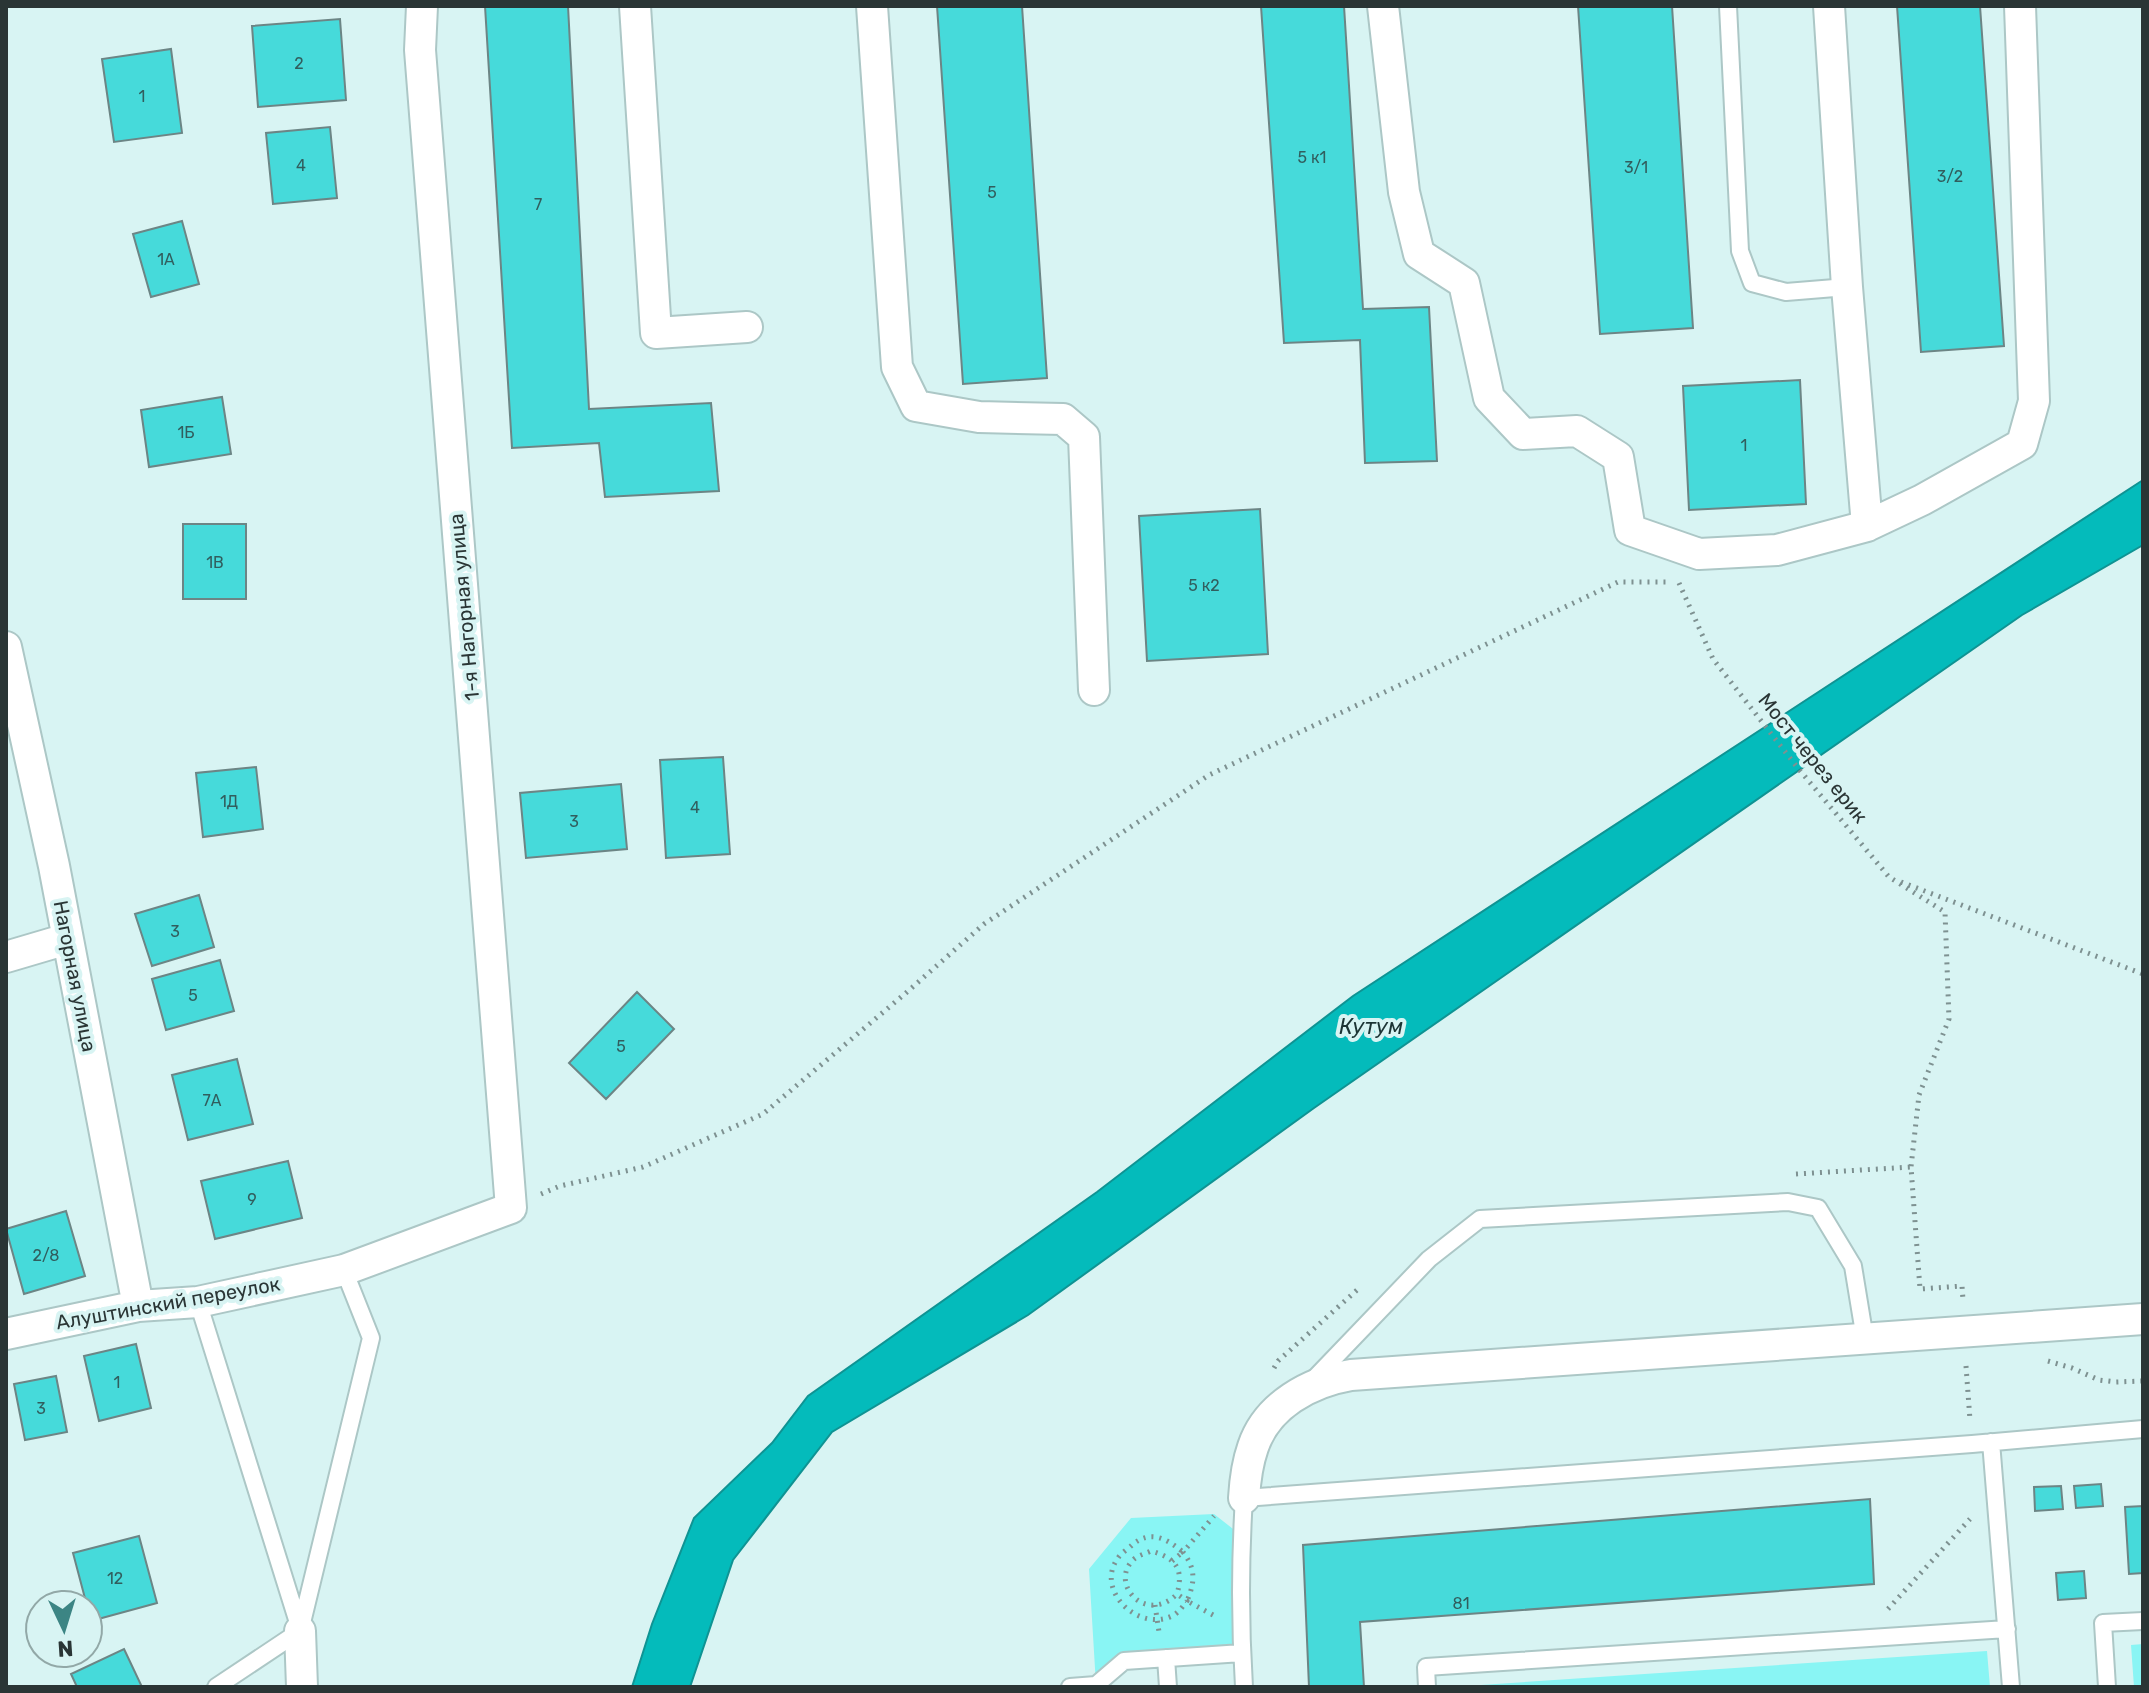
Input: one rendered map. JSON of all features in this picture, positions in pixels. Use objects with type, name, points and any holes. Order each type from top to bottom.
[{"type":"street","name":"1-я Нагорная улица","points":[[422,6],[420,50],[511,1208]]},
{"type":"street","points":[[635,6],[656,333],[747,327]]},
{"type":"street","points":[[872,6],[897,367],[916,406],[979,417],[1063,419],[1084,437],[1094,690]]},
{"type":"street","points":[[1383,6],[1404,192],[1419,254],[1464,283],[1489,398],[1523,434],[1577,431],[1618,457],[1630,530],[1699,554],[1777,550],[1867,526],[1922,500],[2022,444],[2034,401],[2020,6]]},
{"type":"street","points":[[1829,6],[1847,287],[1867,526]]},
{"type":"street","name":"Нагорная улица","points":[[6,647],[54,866],[138,1306]]},
{"type":"street","points":[[6,957],[67,939]]},
{"type":"street","name":"Алуштинский переулок","points":[[6,1334],[138,1306],[198,1302],[344,1270],[511,1208]]},
{"type":"street","points":[[1231,1504],[1246,1471],[1253,1445],[1266,1424],[1282,1405],[1328,1379],[2143,1319]]},
{"type":"street","points":[[300,1631],[302,1687]]},
{"type":"lane","points":[[1728,6],[1740,251],[1752,283],[1786,292],[1847,287]]},
{"type":"lane","points":[[1303,1391],[1429,1259],[1480,1219],[1788,1202],[1818,1208],[1853,1266],[1865,1339]]},
{"type":"lane","points":[[216,1687],[300,1631],[371,1338],[344,1270]]},
{"type":"lane","points":[[198,1302],[300,1631]]},
{"type":"lane","points":[[1244,1687],[1231,1504],[2143,1429]]},
{"type":"lane","points":[[1991,1442],[2011,1687]]},
{"type":"lane","points":[[2107,1687],[2103,1623],[2143,1621]]},
{"type":"lane","points":[[1427,1687],[1426,1667],[2007,1629]]},
{"type":"lane","points":[[1070,1687],[1096,1685],[1124,1661],[1242,1653]]},
{"type":"lane","points":[[1166,1658],[1168,1687]]},
{"type":"path","name":"Мост через ерик","points":[[511,1208],[560,1186],[643,1167],[763,1114],[984,924],[1209,775],[1618,582],[1679,582],[1713,659],[1797,767],[1889,877]]},
{"type":"path","points":[[1889,877],[2143,974]]},
{"type":"path","points":[[1889,877],[1945,912],[1949,1019],[1919,1095],[1911,1167],[1920,1289],[1962,1286],[1972,1444]]},
{"type":"path","points":[[1786,1175],[1911,1167]]},
{"type":"path","points":[[1270,1374],[1278,1361],[1368,1281]]},
{"type":"path","points":[[2042,1360],[2099,1380],[2143,1381]]},
{"type":"path","points":[[1861,1639],[1995,1492]]},
{"type":"path","points":[[1172,1561],[1231,1504]]},
{"type":"path","points":[[1149,1537],[1151,1551]]},
{"type":"path","points":[[1149,1537],[1167,1539],[1183,1552],[1193,1571],[1194,1584],[1187,1601],[1176,1614],[1157,1620],[1133,1615],[1123,1608],[1113,1586],[1112,1571],[1117,1558],[1137,1541],[1149,1537]]},
{"type":"path","points":[[1151,1551],[1172,1561],[1180,1577],[1177,1594],[1162,1606],[1149,1606],[1132,1596],[1126,1581],[1126,1573],[1135,1557],[1151,1551]]},
{"type":"path","points":[[1117,1558],[1130,1564]]},
{"type":"path","points":[[1177,1594],[1223,1620]]},
{"type":"path","points":[[1123,1608],[1132,1596]]},
{"type":"path","points":[[1155,1605],[1157,1620]]},
{"type":"shaded area","points":[[1214,1514],[1242,1536],[1242,1653],[1124,1661],[1096,1685],[1089,1569],[1131,1518]]},
{"type":"shaded area","points":[[2143,1644],[2143,1687],[2134,1687],[2131,1645]]},
{"type":"shaded area","points":[[1987,1651],[1990,1687],[1451,1687]]},
{"type":"water","name":"Кутум","points":[[2143,480],[2143,545],[2022,615],[1314,1108],[1028,1315],[832,1432],[733,1560],[690,1687],[632,1687],[652,1624],[694,1518],[772,1443],[808,1396],[1097,1192],[1353,996]]},
{"type":"building","points":[[485,6],[568,6],[589,409],[711,403],[719,491],[605,497],[599,443],[512,448]]},
{"type":"building","points":[[937,6],[1022,6],[1047,378],[963,384]]},
{"type":"building","points":[[1261,6],[1344,6],[1363,309],[1429,307],[1437,461],[1365,463],[1360,340],[1284,343]]},
{"type":"building","points":[[1578,6],[1672,6],[1693,328],[1600,334]]},
{"type":"building","points":[[1897,6],[1980,6],[2004,346],[1921,352]]},
{"type":"building","points":[[340,19],[346,100],[258,107],[252,26]]},
{"type":"building","points":[[171,49],[182,133],[114,142],[102,59]]},
{"type":"building","points":[[330,127],[337,198],[273,204],[266,133]]},
{"type":"building","points":[[182,221],[199,284],[151,297],[133,234]]},
{"type":"building","points":[[1800,380],[1806,504],[1689,510],[1683,386]]},
{"type":"building","points":[[222,397],[231,454],[149,467],[141,410]]},
{"type":"building","points":[[1260,509],[1268,654],[1147,661],[1139,516]]},
{"type":"building","points":[[183,524],[246,524],[246,599],[183,599]]},
{"type":"building","points":[[723,757],[730,854],[666,858],[660,760]]},
{"type":"building","points":[[256,767],[263,829],[203,837],[196,773]]},
{"type":"building","points":[[621,784],[627,849],[526,858],[520,793]]},
{"type":"building","points":[[199,895],[214,947],[152,966],[135,914]]},
{"type":"building","points":[[220,960],[234,1011],[166,1030],[152,979]]},
{"type":"building","points":[[637,992],[674,1029],[606,1099],[569,1063]]},
{"type":"building","points":[[237,1059],[253,1124],[188,1140],[172,1075]]},
{"type":"building","points":[[288,1161],[302,1218],[215,1239],[201,1181]]},
{"type":"building","points":[[66,1211],[85,1276],[24,1294],[6,1229]]},
{"type":"building","points":[[136,1344],[151,1408],[99,1421],[84,1356]]},
{"type":"building","points":[[56,1376],[67,1432],[25,1440],[14,1384]]},
{"type":"building","points":[[2101,1484],[2103,1506],[2076,1508],[2074,1486]]},
{"type":"building","points":[[2061,1486],[2063,1509],[2035,1511],[2034,1487]]},
{"type":"building","points":[[1870,1499],[1874,1584],[1360,1622],[1364,1687],[1309,1687],[1303,1545]]},
{"type":"building","points":[[2143,1506],[2143,1573],[2129,1574],[2125,1507]]},
{"type":"building","points":[[139,1536],[157,1603],[104,1617],[104,1589],[83,1589],[73,1553]]},
{"type":"building","points":[[2084,1571],[2086,1598],[2058,1600],[2056,1573]]},
{"type":"building","points":[[124,1649],[142,1687],[77,1687],[71,1674],[82,1669],[104,1669],[104,1658]]}]
